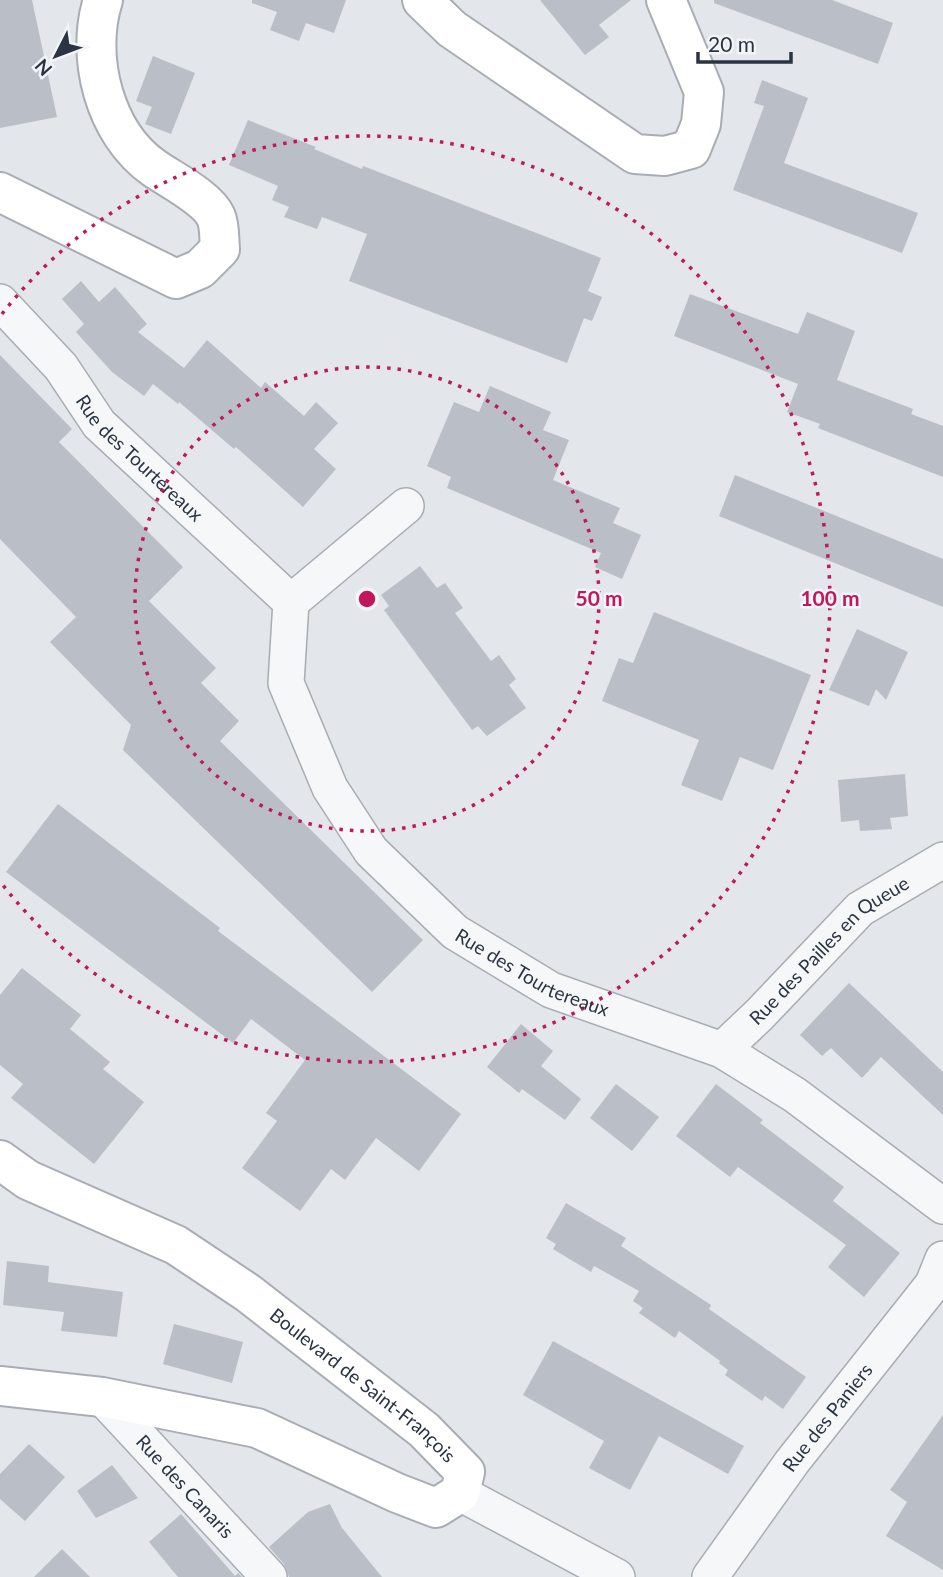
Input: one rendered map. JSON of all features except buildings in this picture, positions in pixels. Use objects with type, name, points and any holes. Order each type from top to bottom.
[{"type":"main road","points":[[0,192],[176,279],[200,269],[220,249],[216,217],[201,199],[151,166],[122,135],[108,107],[97,67],[96,21],[103,0]]},
{"type":"main road","points":[[422,0],[452,29],[635,154],[665,156],[691,149],[701,124],[704,92],[666,0]]},
{"type":"main road","name":"Boulevard de Saint-François","points":[[0,1160],[28,1180],[176,1245],[248,1293],[425,1430],[465,1472],[460,1493]]},
{"type":"main road","points":[[0,1386],[102,1397],[257,1429],[436,1508],[460,1493]]},
{"type":"street","name":"Rue des Tourtereaux","points":[[0,302],[61,367],[99,424],[291,602],[286,683],[330,788],[371,851],[454,932],[551,990],[722,1050],[795,1095],[943,1206]]},
{"type":"street","points":[[291,602],[406,506]]},
{"type":"street","name":"Rue des Pailles en Queue","points":[[722,1050],[860,909],[943,860]]},
{"type":"street","name":"Rue des Paniers","points":[[710,1577],[792,1462],[933,1284],[943,1259]]},
{"type":"street","name":"Rue des Canaris","points":[[102,1397],[269,1577]]},
{"type":"street","points":[[460,1493],[617,1577]]}]
